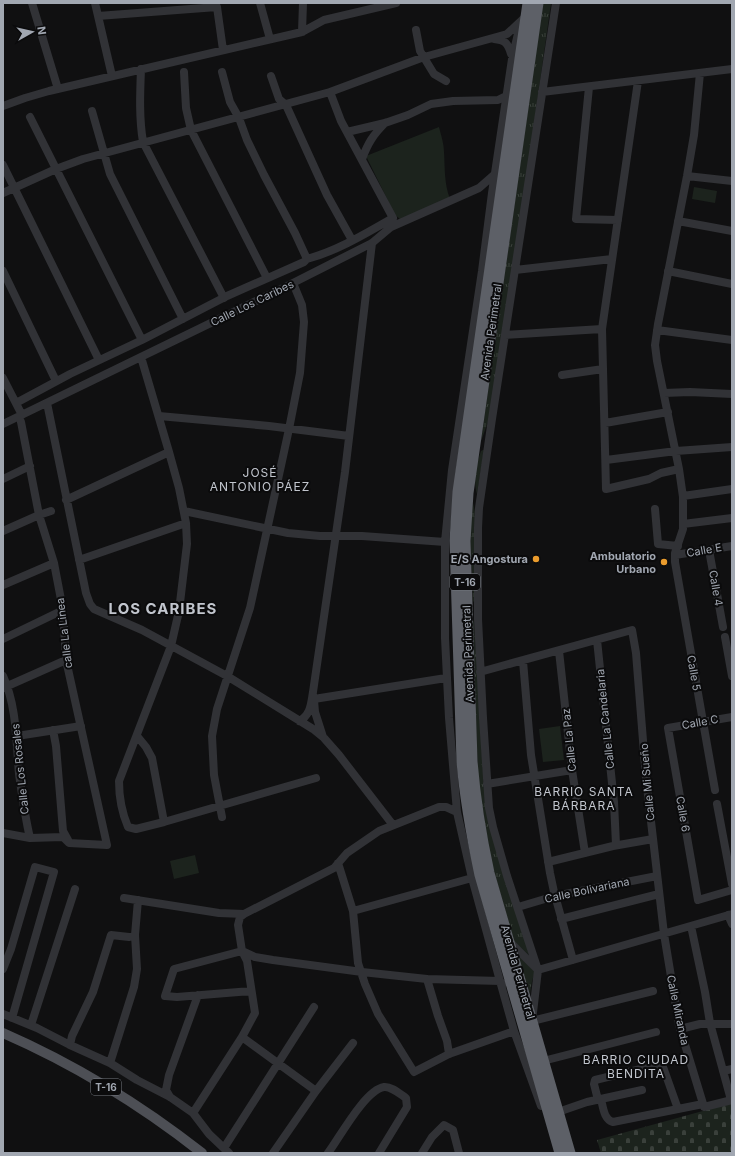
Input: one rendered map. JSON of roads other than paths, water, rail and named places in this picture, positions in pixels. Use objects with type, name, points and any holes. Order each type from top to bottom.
[{"type":"highway","name":"Avenida Perimetral","points":[[528,3],[524,18],[458,492],[455,541],[464,784],[471,832],[480,875],[560,1153]]},
{"type":"highway","name":"Avenida Perimetral","points":[[538,3],[469,484],[465,541],[467,636],[472,760],[476,805],[489,873],[570,1153]]},
{"type":"main road","name":"T-16","points":[[3,1033],[55,1058],[99,1082],[170,1128],[202,1153]]},
{"type":"street","points":[[32,3],[58,89]]},
{"type":"street","points":[[95,3],[112,76]]},
{"type":"street","points":[[260,3],[270,39]]},
{"type":"street","points":[[302,32],[303,3]]},
{"type":"street","points":[[4,104],[58,89],[302,32],[324,20],[396,3]]},
{"type":"street","name":"Avenida Perimetral","points":[[538,970],[493,827],[489,808],[480,672],[478,516],[556,3]]},
{"type":"street","points":[[98,16],[217,7],[223,50]]},
{"type":"street","points":[[3,193],[56,169],[83,159],[286,105],[330,92],[424,57],[507,34],[524,18]]},
{"type":"street","points":[[524,18],[512,59],[506,96],[482,271],[452,470],[445,542],[444,638],[457,812],[472,878],[514,1031],[548,1125],[556,1153]]},
{"type":"street","points":[[416,30],[420,51],[434,74],[446,81]]},
{"type":"street","points":[[491,38],[504,40],[509,44],[512,59]]},
{"type":"street","points":[[141,69],[141,129],[144,142],[224,298]]},
{"type":"street","points":[[542,92],[732,70]]},
{"type":"street","points":[[184,72],[186,108],[191,130],[266,278]]},
{"type":"street","points":[[222,72],[230,102],[239,118],[264,175],[295,233],[306,259]]},
{"type":"street","points":[[675,555],[682,535],[683,496],[676,451],[656,353],[657,330],[688,176],[694,135],[700,73]]},
{"type":"street","points":[[271,76],[279,99],[286,105],[327,195],[352,240]]},
{"type":"street","points":[[638,81],[602,329],[606,489],[649,479],[661,473],[679,469]]},
{"type":"street","points":[[589,87],[576,219],[618,220]]},
{"type":"street","points":[[16,403],[224,298],[304,262],[306,259],[322,255],[393,218],[341,121],[330,92]]},
{"type":"street","points":[[347,132],[385,123],[408,115],[432,104],[453,101],[498,100],[506,96]]},
{"type":"street","points":[[92,110],[110,174],[183,319]]},
{"type":"street","points":[[30,117],[142,340]]},
{"type":"street","points":[[362,159],[374,134],[385,123]]},
{"type":"street","points":[[3,165],[100,360]]},
{"type":"street","name":"Calle Los Caribes","points":[[3,424],[21,419],[48,403],[292,283],[372,242],[391,227],[479,188],[496,174]]},
{"type":"street","points":[[688,176],[732,181]]},
{"type":"street","points":[[479,188],[492,193]]},
{"type":"street","points":[[678,221],[732,231]]},
{"type":"street","points":[[299,721],[306,716],[309,711],[314,696],[349,436],[372,242]]},
{"type":"street","points":[[515,270],[612,259]]},
{"type":"street","points":[[3,271],[56,382]]},
{"type":"street","points":[[668,271],[732,284]]},
{"type":"street","points":[[222,817],[214,775],[212,736],[217,709],[250,608],[300,373],[304,322],[302,305],[292,283]]},
{"type":"street","points":[[505,335],[602,329]]},
{"type":"street","points":[[657,330],[732,340]]},
{"type":"street","points":[[141,357],[159,416],[184,511],[187,544],[182,588],[171,646],[119,781],[119,791],[125,820],[128,827],[136,829],[316,778]]},
{"type":"street","points":[[562,375],[603,369]]},
{"type":"street","name":"calle La Linea","points":[[3,378],[16,403],[21,419],[39,514],[54,563],[63,610],[66,660],[107,845],[69,843]]},
{"type":"street","points":[[664,393],[690,392],[732,394]]},
{"type":"street","points":[[48,403],[66,500],[86,593],[90,604],[94,609],[142,630],[227,676],[313,729],[324,738],[339,755],[393,825]]},
{"type":"street","points":[[605,423],[668,412]]},
{"type":"street","points":[[159,416],[349,436]]},
{"type":"street","points":[[606,460],[676,451],[732,447]]},
{"type":"street","points":[[66,500],[169,452]]},
{"type":"street","points":[[3,479],[30,466]]},
{"type":"street","points":[[469,484],[476,501],[478,516]]},
{"type":"street","points":[[683,496],[732,490]]},
{"type":"street","points":[[655,509],[658,544],[678,546]]},
{"type":"street","points":[[3,531],[39,514],[51,511]]},
{"type":"street","points":[[184,511],[288,533],[445,542]]},
{"type":"street","points":[[683,524],[732,518]]},
{"type":"street","points":[[79,560],[186,523]]},
{"type":"street","name":"Calle E","points":[[675,555],[732,546]]},
{"type":"street","name":"Calle 4","points":[[709,550],[723,626]]},
{"type":"street","name":"Calle 5","points":[[675,555],[682,605],[715,790]]},
{"type":"street","points":[[3,585],[54,563]]},
{"type":"street","points":[[467,636],[478,594]]},
{"type":"street","points":[[3,639],[63,610]]},
{"type":"street","name":"Calle Mi Sueño","points":[[597,640],[632,630],[636,653],[646,778],[664,934]]},
{"type":"street","points":[[725,637],[732,676]]},
{"type":"street","points":[[480,672],[597,640]]},
{"type":"street","name":"Calle La Candelaria","points":[[597,640],[614,802],[616,845]]},
{"type":"street","name":"Calle La Paz","points":[[559,650],[572,770],[585,853]]},
{"type":"street","points":[[5,687],[66,660]]},
{"type":"street","points":[[523,661],[531,755],[548,862],[555,896],[573,960]]},
{"type":"street","name":"Calle Los Rosales","points":[[3,676],[5,687],[14,710],[25,816],[30,838]]},
{"type":"street","points":[[314,696],[446,678]]},
{"type":"street","points":[[314,696],[315,712],[324,738]]},
{"type":"street","name":"Calle C","points":[[668,728],[732,717]]},
{"type":"street","points":[[16,736],[81,726]]},
{"type":"street","name":"Calle 6","points":[[668,728],[698,900],[732,890]]},
{"type":"street","points":[[53,730],[56,746],[62,825],[63,831],[69,843]]},
{"type":"street","points":[[137,736],[146,747],[152,758],[164,822]]},
{"type":"street","points":[[487,784],[572,770]]},
{"type":"street","points":[[718,804],[732,884]]},
{"type":"street","points":[[193,1113],[242,1037],[254,1013],[247,961],[242,951],[238,925],[240,917],[334,868],[347,853],[379,831],[439,807],[446,807],[457,812]]},
{"type":"street","points":[[3,833],[30,838],[63,837],[69,843]]},
{"type":"street","points":[[548,862],[616,845],[653,839]]},
{"type":"street","points":[[338,863],[353,911],[357,956],[364,984],[378,1014],[414,1072],[449,1054],[514,1031]]},
{"type":"street","points":[[3,970],[11,949],[35,867],[54,872],[12,1018]]},
{"type":"street","name":"Calle Bolivariana","points":[[518,907],[555,896],[657,876]]},
{"type":"street","points":[[353,911],[472,878]]},
{"type":"street","points":[[31,1025],[75,888]]},
{"type":"street","points":[[561,919],[659,894]]},
{"type":"street","points":[[124,898],[219,913],[244,914]]},
{"type":"street","points":[[110,1063],[134,987],[137,969],[135,935],[138,900]]},
{"type":"street","points":[[538,970],[730,915],[732,924]]},
{"type":"street","points":[[678,1109],[662,1064],[595,1080],[594,1083],[607,1118],[612,1122],[732,1100],[710,1023],[704,986],[691,926]]},
{"type":"street","points":[[70,1045],[72,1036],[93,992],[111,934],[129,937],[135,935]]},
{"type":"street","name":"Calle Miranda","points":[[664,934],[680,1028],[704,1106]]},
{"type":"street","points":[[509,941],[538,970]]},
{"type":"street","points":[[251,991],[198,994],[177,997],[165,996],[174,969],[242,951],[273,960],[362,972],[427,979],[500,981],[514,996]]},
{"type":"street","points":[[538,970],[532,1021],[653,991]]},
{"type":"street","points":[[427,979],[447,1041],[449,1054]]},
{"type":"street","points":[[170,1097],[166,1090],[169,1075],[198,994]]},
{"type":"street","points":[[3,1014],[31,1025],[110,1063],[137,1080],[170,1097],[193,1113],[209,1134],[226,1151],[239,1123],[314,1007]]},
{"type":"street","points":[[680,1028],[710,1023],[732,1024]]},
{"type":"street","points":[[543,1061],[656,1032]]},
{"type":"street","points":[[242,1037],[316,1091]]},
{"type":"street","points":[[273,1153],[316,1091],[353,1042]]},
{"type":"street","points":[[723,1071],[732,1069]]},
{"type":"street","points":[[328,1153],[365,1099],[376,1090],[386,1087],[399,1092],[406,1098],[407,1107],[379,1153]]},
{"type":"street","points":[[558,1112],[587,1102],[642,1090]]},
{"type":"street","points":[[422,1153],[432,1137],[444,1125],[452,1130],[459,1153]]},
{"type":"place","name":"E/S Angostura","points":[[536,559]]},
{"type":"place","name":"Ambulatorio Urbano","points":[[664,562]]},
{"type":"district","name":"JOSÉ ANTONIO PÁEZ","points":[[260,480]]},
{"type":"district","name":"LOS CARIBES","points":[[163,609]]},
{"type":"district","name":"BARRIO SANTA BÁRBARA","points":[[584,799]]},
{"type":"district","name":"BARRIO CIUDAD BENDITA","points":[[636,1067]]}]
